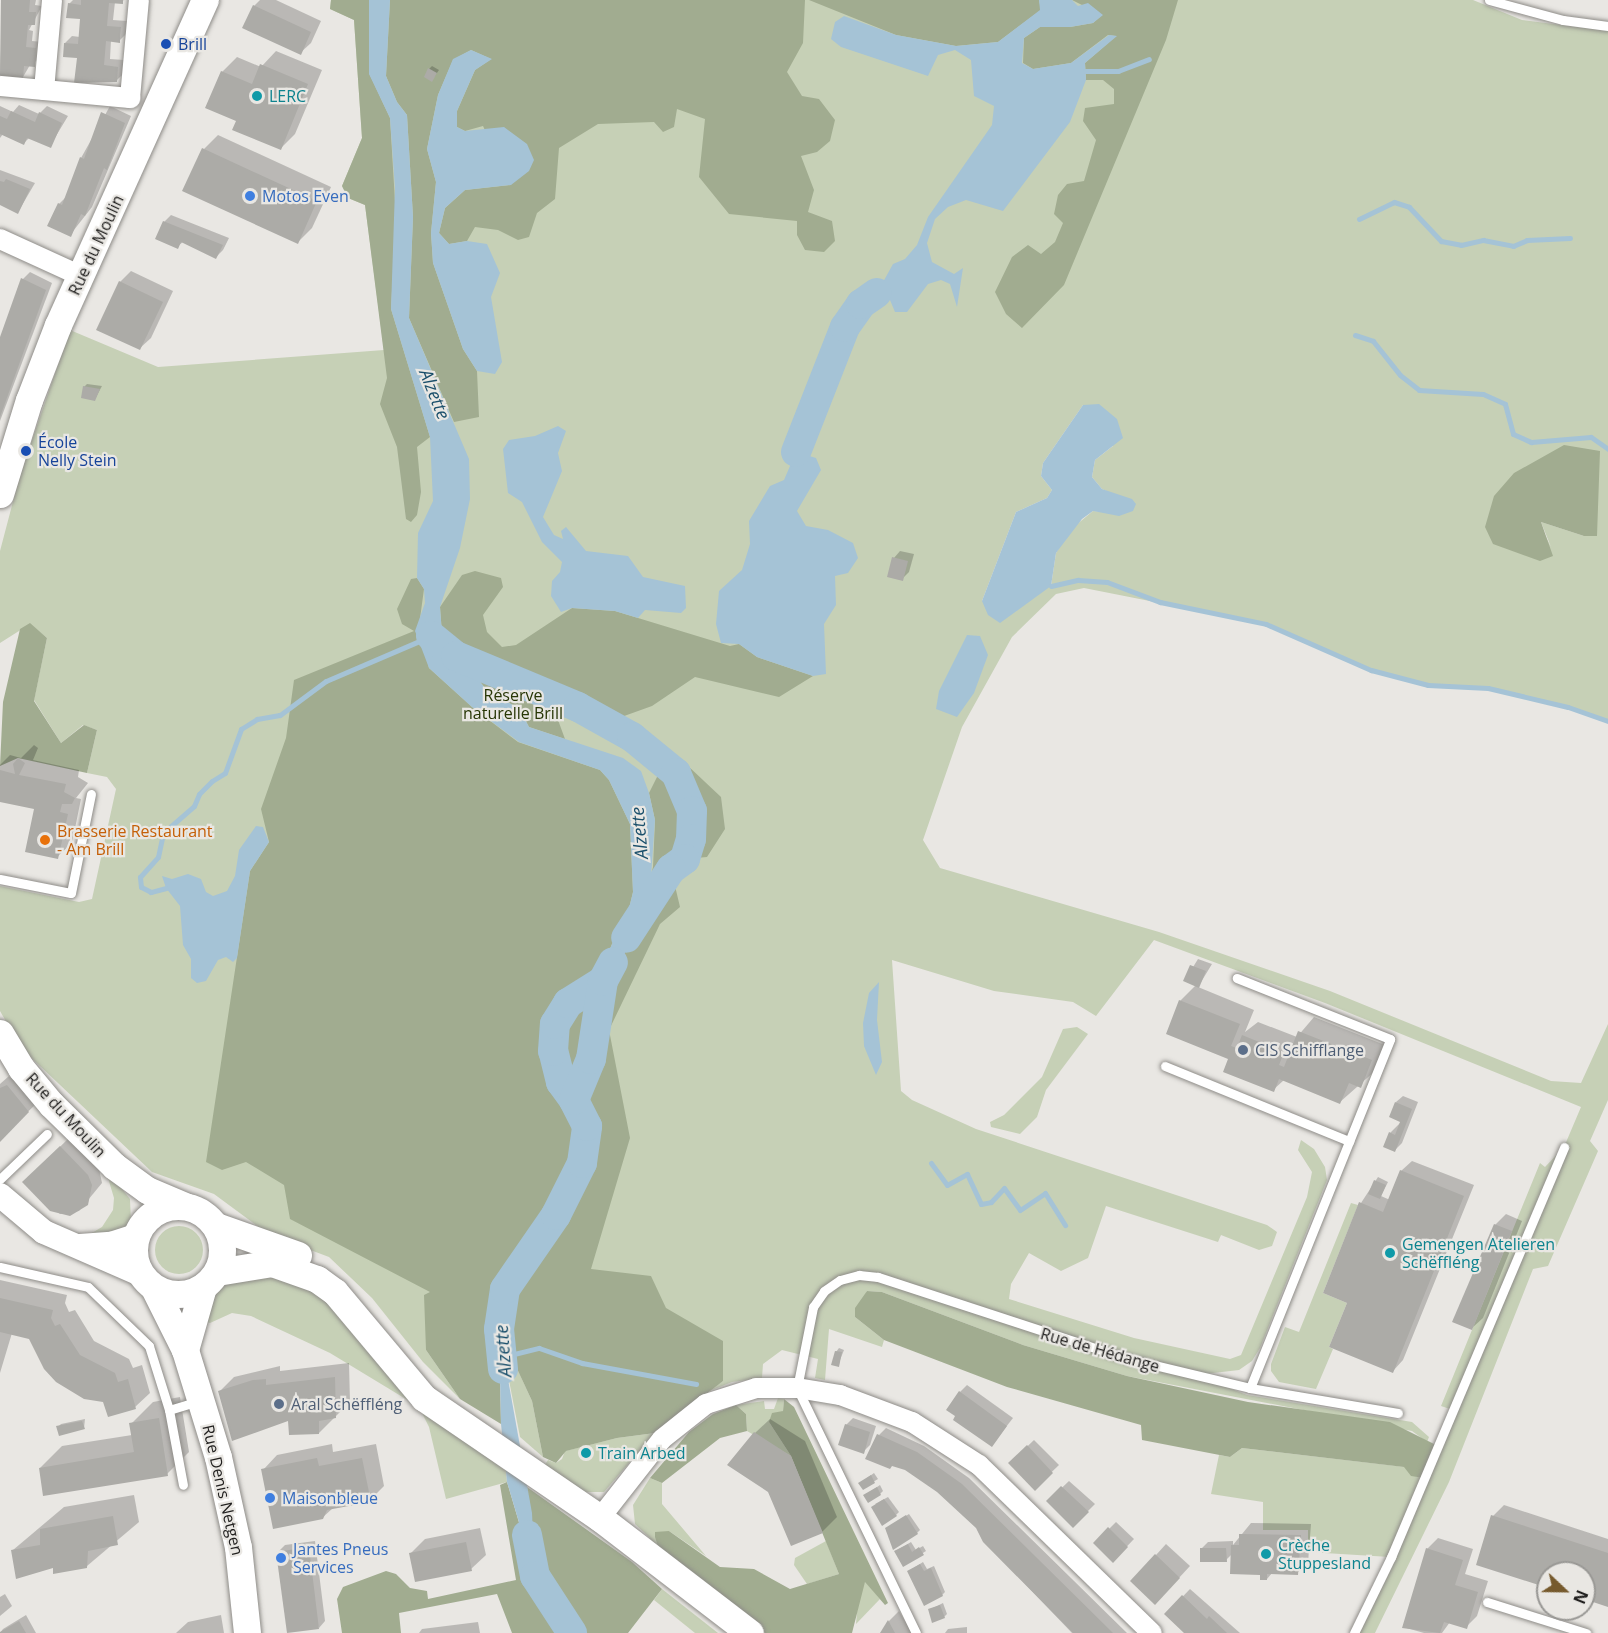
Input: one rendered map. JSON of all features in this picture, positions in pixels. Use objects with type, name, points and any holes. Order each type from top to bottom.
[{"type":"main road","name":"Rue du Moulin","points":[[0,494],[29,399],[81,276],[145,141],[205,0]]},
{"type":"main road","name":"Rue du Moulin","points":[[0,1033],[21,1068],[51,1104],[114,1166]]},
{"type":"main road","points":[[114,1166],[147,1190],[197,1210],[216,1226],[302,1257],[343,1282],[406,1358],[494,1443]]},
{"type":"main road","points":[[114,1166],[135,1198],[140,1230],[135,1262],[147,1281],[179,1295],[210,1279],[272,1263],[317,1279],[348,1306],[424,1398],[494,1443],[600,1518],[750,1633]]},
{"type":"main road","points":[[140,1230],[162,1209],[185,1206]]},
{"type":"main road","points":[[185,1350],[223,1249],[216,1226]]},
{"type":"main road","name":"Rue Denis Netgen","points":[[147,1281],[185,1350],[202,1401],[232,1517],[247,1633]]},
{"type":"main road","points":[[685,1584],[740,1633]]},
{"type":"street","points":[[44,90],[52,0]]},
{"type":"street","points":[[0,86],[130,98],[139,0]]},
{"type":"street","points":[[0,239],[81,276]]},
{"type":"street","points":[[4,1206],[44,1232],[79,1246],[147,1281]]},
{"type":"street","points":[[79,1246],[111,1244],[140,1230]]},
{"type":"street","points":[[600,1518],[662,1439],[706,1404],[756,1388],[797,1388],[874,1406],[948,1442],[979,1466],[1152,1633]]},
{"type":"lane","points":[[1489,0],[1563,20],[1608,26]]},
{"type":"lane","points":[[1526,0],[1534,12]]},
{"type":"lane","points":[[0,879],[70,894],[91,794]]},
{"type":"lane","points":[[1237,978],[1390,1039],[1251,1388]]},
{"type":"lane","points":[[1165,1066],[1349,1140]]},
{"type":"lane","points":[[0,1179],[46,1134]]},
{"type":"lane","points":[[1354,1633],[1386,1568],[1564,1147]]},
{"type":"lane","points":[[0,1266],[88,1287],[149,1346],[169,1410],[183,1485]]},
{"type":"lane","name":"Rue de Hédange","points":[[797,1388],[813,1307],[824,1291],[840,1280],[859,1275],[878,1277],[1129,1359],[1251,1388],[1398,1413]]},
{"type":"lane","points":[[797,1388],[916,1633]]},
{"type":"lane","points":[[169,1410],[202,1401]]},
{"type":"lane","points":[[1487,1602],[1586,1633]]},
{"type":"green space","name":"Réserve naturelle Brill","points":[[331,0],[1473,0],[1522,20],[1608,31],[1608,721],[1568,707],[1488,688],[1428,685],[1371,670],[1266,624],[1084,588],[1056,594],[1012,637],[962,727],[923,840],[940,868],[1159,932],[1330,991],[1551,1081],[1581,1083],[1608,1024],[1608,1100],[1590,1141],[1598,1151],[1548,1266],[1533,1269],[1449,1482],[1375,1633],[1354,1633],[1390,1557],[1308,1552],[1308,1530],[1263,1530],[1263,1502],[1211,1494],[1219,1455],[1230,1457],[1242,1448],[1405,1467],[1411,1475],[1424,1478],[1450,1409],[1441,1406],[1540,1163],[1545,1167],[1564,1147],[1581,1107],[1325,1003],[1154,940],[1096,1016],[1073,1002],[994,991],[892,960],[901,1091],[912,1100],[976,1129],[1267,1225],[1277,1232],[1272,1246],[1259,1250],[1221,1235],[1218,1242],[1106,1206],[1088,1258],[1061,1271],[1029,1253],[1011,1284],[1009,1299],[1134,1338],[1230,1359],[1241,1355],[1307,1197],[1312,1172],[1298,1150],[1301,1140],[1314,1149],[1325,1167],[1327,1180],[1260,1348],[1252,1361],[1239,1370],[1196,1375],[1247,1395],[1412,1422],[1429,1437],[1427,1442],[1412,1431],[1127,1376],[1023,1345],[882,1292],[867,1291],[855,1317],[884,1340],[882,1347],[829,1329],[825,1380],[815,1378],[818,1359],[782,1350],[763,1364],[762,1378],[732,1382],[702,1394],[723,1381],[482,1312],[426,1350],[460,1399],[423,1362],[372,1298],[329,1257],[268,1234],[214,1194],[152,1172],[22,1049],[0,1011],[0,886],[79,902],[92,899],[116,789],[107,777],[87,773],[97,730],[83,725],[61,743],[34,700],[47,638],[30,624],[0,643],[0,551],[20,475],[70,330],[158,367],[384,350],[365,205],[348,198],[342,186],[362,138],[354,20],[330,9]],"holes":[[[1083,405],[1113,446],[1095,460],[1092,477],[1102,489],[1121,498],[1105,512],[1093,511],[1070,530],[1056,553],[1051,586],[982,601],[1016,512],[1047,498],[1052,490],[1041,476],[1043,463]],[[1514,473],[1584,536],[1541,522],[1551,547]]]},
{"type":"green space","points":[[331,0],[369,0],[369,73],[390,118],[396,218],[391,309],[430,437],[417,447],[421,492],[417,515],[411,522],[406,519],[397,447],[380,404],[387,378],[365,205],[348,198],[342,186],[362,138],[354,20],[330,9]]},
{"type":"green space","points":[[390,0],[805,0],[803,43],[787,72],[802,96],[819,99],[835,120],[830,141],[817,152],[801,156],[814,190],[808,212],[832,221],[835,241],[824,252],[805,250],[797,235],[797,221],[729,214],[699,177],[705,119],[677,109],[674,127],[663,132],[654,122],[598,124],[559,148],[555,199],[537,213],[529,237],[518,240],[498,230],[475,227],[467,241],[449,244],[439,233],[445,208],[465,190],[511,185],[483,126],[465,131],[457,127],[457,111],[475,70],[491,59],[471,50],[453,60],[438,95],[427,149],[436,182],[431,233],[433,263],[463,349],[477,371],[479,417],[454,422],[409,318],[413,217],[407,115],[397,102],[386,76]]},
{"type":"green space","points":[[809,0],[1039,0],[1041,10],[998,42],[956,46],[896,35]]},
{"type":"green space","points":[[1072,0],[1178,0],[1166,40],[1064,285],[1022,328],[1006,314],[995,292],[1012,257],[1028,245],[1041,254],[1055,242],[1063,223],[1054,214],[1058,195],[1067,184],[1084,181],[1096,140],[1083,121],[1085,108],[1114,104],[1114,89],[1103,80],[1086,80],[1085,63],[1116,36],[1108,35],[1071,63],[1033,69],[1023,63],[1024,38],[1040,27],[1070,27],[1093,23],[1102,15]]},
{"type":"green space","points":[[1564,445],[1600,451],[1597,536],[1584,536],[1541,522],[1553,556],[1540,561],[1493,544],[1485,527],[1494,496],[1514,473]]},
{"type":"green space","points":[[475,571],[501,578],[503,587],[483,615],[487,632],[502,647],[516,645],[572,608],[615,611],[730,646],[739,644],[757,657],[813,676],[779,697],[695,677],[652,706],[613,720],[574,698],[527,687],[533,704],[558,720],[565,739],[529,727],[519,708],[489,693],[442,634],[440,607],[462,575]]},
{"type":"green space","points":[[417,578],[424,589],[419,626],[429,668],[472,707],[518,742],[600,770],[609,780],[630,824],[633,892],[624,929],[612,944],[598,977],[570,1003],[622,961],[623,949],[640,920],[653,867],[655,820],[649,793],[664,763],[687,765],[721,797],[725,829],[707,857],[685,859],[671,869],[680,907],[660,924],[609,1030],[630,1138],[591,1269],[651,1276],[666,1308],[723,1341],[723,1381],[655,1433],[617,1438],[566,1451],[556,1463],[543,1457],[532,1401],[499,1330],[501,1424],[460,1399],[426,1350],[424,1295],[430,1292],[290,1219],[284,1185],[246,1162],[222,1170],[206,1162],[250,871],[269,842],[261,809],[286,738],[294,680],[414,631],[402,624],[397,609],[411,579]]},
{"type":"green space","points":[[30,623],[47,638],[34,701],[61,743],[84,725],[97,730],[87,773],[18,758],[0,766],[3,702],[20,629]]},
{"type":"green space","points":[[1077,1027],[1088,1034],[1046,1090],[1037,1117],[1020,1134],[991,1127],[990,1122],[1004,1115],[1042,1077],[1063,1029]]},
{"type":"green space","points":[[111,1175],[130,1199],[131,1223],[127,1229],[85,1237],[102,1227],[113,1210],[114,1198],[108,1178]]},
{"type":"green space","points":[[1351,1203],[1358,1205],[1323,1293],[1347,1303],[1329,1347],[1333,1349],[1316,1389],[1279,1382],[1271,1371],[1271,1364],[1285,1327],[1299,1332]]},
{"type":"green space","points":[[174,1226],[184,1226],[199,1236],[203,1250],[202,1259],[193,1270],[184,1274],[174,1274],[159,1264],[155,1255],[155,1245],[165,1230]]},
{"type":"green space","points":[[247,1271],[315,1284],[419,1407],[330,1353],[251,1316],[232,1313],[210,1323],[203,1321],[211,1294]]},
{"type":"green space","points":[[867,1291],[882,1292],[1023,1345],[1127,1376],[1248,1402],[1390,1422],[1436,1445],[1424,1478],[1411,1476],[1404,1467],[1242,1448],[1230,1457],[1142,1440],[1141,1425],[1007,1387],[884,1340],[855,1317],[855,1308]]},
{"type":"green space","points":[[499,1329],[532,1401],[543,1457],[520,1437]]},
{"type":"green space","points":[[778,1398],[784,1399],[783,1411],[769,1422],[791,1456],[747,1431],[746,1414],[736,1405],[764,1401],[765,1409],[774,1409]]},
{"type":"green space","points":[[784,1399],[794,1407],[888,1603],[885,1605],[865,1582],[852,1633],[763,1633],[658,1546],[655,1537],[655,1532],[669,1531],[720,1567],[754,1569],[790,1589],[839,1574],[791,1456],[769,1422],[772,1413],[783,1411]]},
{"type":"green space","points":[[736,1405],[746,1414],[747,1431],[720,1438],[662,1483],[650,1478],[689,1432],[713,1414]]},
{"type":"green space","points":[[419,1407],[506,1471],[507,1482],[446,1499],[429,1427]]},
{"type":"green space","points":[[655,1433],[604,1492],[584,1492],[544,1466],[548,1460],[556,1463],[562,1459],[565,1451],[617,1438]]},
{"type":"green space","points":[[650,1478],[662,1483],[662,1504],[706,1556],[669,1531],[658,1546],[647,1542],[650,1538],[635,1524],[633,1505]]},
{"type":"green space","points":[[507,1482],[534,1573],[527,1487],[632,1562],[662,1589],[628,1633],[512,1633],[497,1594],[399,1613],[401,1633],[342,1633],[337,1599],[343,1587],[386,1571],[396,1574],[410,1588],[427,1591],[428,1599],[516,1580],[500,1485]]},
{"type":"green space","points":[[826,1541],[839,1574],[807,1584],[794,1565],[795,1558]]},
{"type":"green space","points":[[865,1581],[880,1599],[856,1624],[858,1601]]},
{"type":"green space","points":[[662,1589],[718,1633],[695,1633],[654,1600]]},
{"type":"water","points":[[369,0],[390,0],[386,76],[397,102],[407,115],[413,217],[409,318],[469,459],[470,499],[460,548],[440,607],[442,634],[489,693],[519,708],[529,727],[623,758],[641,771],[649,793],[655,820],[650,891],[622,960],[599,999],[568,1003],[598,977],[612,944],[624,929],[633,892],[630,824],[609,780],[600,770],[519,742],[472,707],[429,668],[415,631],[425,603],[424,589],[417,578],[418,533],[433,501],[430,437],[391,309],[395,188],[390,118],[369,74]]},
{"type":"water","points":[[1039,0],[1072,0],[1078,6],[1088,3],[1103,15],[1093,23],[1070,27],[1040,27],[1024,38],[1022,63],[1033,69],[1071,63],[1109,35],[1117,36],[1085,63],[1086,80],[1070,122],[1003,211],[966,200],[948,207],[935,219],[927,243],[932,262],[954,274],[963,268],[957,307],[950,284],[941,280],[928,284],[907,312],[895,312],[890,300],[877,293],[893,264],[905,259],[917,245],[928,217],[992,125],[994,106],[974,96],[971,60],[955,50],[938,55],[928,76],[841,47],[831,39],[835,22],[844,16],[896,35],[956,46],[998,42],[1040,10]]},
{"type":"water","points":[[471,50],[492,59],[475,70],[457,111],[457,127],[465,131],[504,127],[527,144],[534,160],[529,171],[511,185],[465,190],[445,208],[439,233],[449,244],[467,241],[487,244],[500,273],[491,297],[502,362],[495,374],[477,371],[463,349],[433,263],[431,233],[436,182],[427,149],[438,95],[453,59]]},
{"type":"water","points":[[1099,404],[1117,419],[1123,438],[1095,460],[1092,477],[1102,489],[1132,499],[1136,504],[1133,511],[1119,516],[1093,511],[1082,519],[1056,553],[1051,586],[1000,623],[988,615],[982,601],[1016,512],[1047,498],[1052,490],[1041,476],[1043,463],[1083,405]]},
{"type":"water","points":[[558,426],[566,431],[558,453],[562,471],[543,517],[554,535],[563,539],[561,531],[566,527],[586,551],[628,556],[643,577],[685,586],[686,608],[681,613],[645,610],[638,618],[615,611],[572,608],[561,612],[551,596],[552,581],[560,572],[562,562],[542,542],[522,502],[508,493],[503,449],[509,440],[535,436]]},
{"type":"water","points":[[796,452],[816,458],[821,470],[797,511],[806,526],[828,530],[853,543],[858,558],[848,573],[835,576],[836,605],[824,624],[826,674],[813,676],[757,657],[739,644],[721,643],[716,624],[719,591],[742,570],[750,544],[749,521],[770,486],[784,480]]},
{"type":"water","points":[[967,635],[980,636],[988,655],[974,693],[957,717],[936,709],[939,691]]},
{"type":"water","points":[[256,826],[263,827],[269,842],[250,871],[237,958],[233,962],[226,957],[218,960],[206,981],[197,983],[191,978],[191,959],[183,945],[180,906],[166,888],[162,876],[172,879],[188,874],[201,879],[206,892],[213,896],[227,891],[235,876],[239,850]]},
{"type":"water","points":[[879,982],[877,1020],[882,1062],[876,1075],[864,1046],[863,1023],[869,993]]},
{"type":"water","points":[[499,1329],[532,1513],[535,1576],[507,1482],[501,1424]]},
{"type":"building","points":[[1,0],[30,0],[29,12],[36,12],[35,25],[28,25],[26,47],[36,48],[35,67],[24,66],[23,78],[0,76]]},
{"type":"building","points":[[81,0],[123,0],[123,4],[109,3],[107,26],[121,27],[120,43],[106,41],[104,65],[118,67],[117,82],[74,83],[77,58],[63,57],[64,43],[78,44],[80,19],[66,18],[68,3],[81,5]]},
{"type":"building","points":[[253,5],[311,32],[301,55],[242,28]]},
{"type":"building","name":"LERC","points":[[260,64],[308,84],[281,150],[232,130],[236,121],[205,108],[221,71],[252,84]]},
{"type":"building","points":[[428,68],[437,73],[432,82],[424,77]]},
{"type":"building","points":[[11,111],[35,122],[39,112],[62,123],[51,148],[27,138],[24,145],[0,134],[0,116],[7,119]]},
{"type":"building","points":[[101,112],[125,123],[107,170],[104,168],[85,216],[81,214],[71,237],[47,226],[58,203],[62,205],[80,157],[84,159]]},
{"type":"building","name":"Motos Even","points":[[202,148],[317,201],[298,244],[182,191]]},
{"type":"building","points":[[6,179],[30,189],[18,214],[0,205],[0,181],[4,182]]},
{"type":"building","points":[[163,221],[223,245],[216,259],[181,242],[178,249],[155,239]]},
{"type":"building","points":[[21,278],[46,290],[0,417],[0,337]]},
{"type":"building","points":[[119,281],[163,302],[140,350],[96,330]]},
{"type":"building","points":[[83,386],[100,389],[95,401],[81,398]]},
{"type":"building","points":[[892,557],[908,561],[903,581],[887,577]]},
{"type":"building","points":[[18,758],[25,763],[19,775],[66,784],[64,792],[75,798],[72,804],[62,804],[60,812],[68,814],[58,859],[25,852],[34,809],[0,802],[0,770],[15,774],[13,764]]},
{"type":"building","points":[[1190,965],[1206,971],[1199,988],[1183,981]]},
{"type":"building","name":"CIS Schifflange","points":[[1179,1000],[1240,1024],[1231,1046],[1237,1048],[1242,1035],[1284,1052],[1279,1065],[1284,1067],[1298,1031],[1372,1060],[1361,1088],[1349,1083],[1340,1104],[1279,1079],[1274,1092],[1223,1072],[1228,1059],[1166,1034]]},
{"type":"building","points":[[7,1085],[29,1112],[0,1142],[0,1088]]},
{"type":"building","points":[[1395,1102],[1412,1109],[1395,1152],[1383,1147],[1389,1132],[1395,1135],[1400,1122],[1389,1117]]},
{"type":"building","points":[[60,1146],[88,1175],[92,1185],[88,1205],[70,1216],[50,1211],[22,1182]]},
{"type":"building","name":"Gemengen Atelieren Schëffléng","points":[[1400,1170],[1464,1196],[1393,1373],[1329,1347],[1347,1303],[1323,1293],[1359,1202],[1383,1212]]},
{"type":"building","points":[[1374,1180],[1386,1185],[1380,1199],[1368,1194]]},
{"type":"building","points":[[1494,1224],[1512,1231],[1472,1330],[1452,1322]]},
{"type":"building","points":[[0,1298],[53,1310],[51,1318],[55,1326],[60,1324],[80,1355],[115,1373],[118,1382],[128,1379],[136,1409],[108,1417],[103,1402],[84,1399],[56,1382],[44,1369],[29,1339],[0,1332]]},
{"type":"building","points":[[835,1351],[842,1352],[839,1367],[831,1365]]},
{"type":"building","name":"Aral Schëffléng","points":[[335,1377],[336,1418],[319,1421],[319,1434],[289,1435],[288,1421],[232,1441],[218,1391],[253,1380],[266,1379],[266,1385]]},
{"type":"building","points":[[959,1391],[1007,1426],[992,1447],[953,1420],[955,1416],[946,1410]]},
{"type":"building","points":[[159,1418],[168,1476],[43,1496],[39,1468],[134,1452],[129,1423]]},
{"type":"building","points":[[82,1421],[85,1429],[59,1436],[56,1426]]},
{"type":"building","points":[[845,1424],[870,1432],[864,1454],[838,1445]]},
{"type":"building","points":[[754,1432],[791,1456],[823,1533],[791,1546],[768,1492],[727,1465]]},
{"type":"building","points":[[877,1434],[917,1452],[962,1484],[1113,1633],[1073,1633],[983,1542],[976,1528],[937,1492],[905,1470],[892,1466],[890,1469],[865,1459]]},
{"type":"building","points":[[1027,1445],[1053,1473],[1035,1491],[1008,1463]]},
{"type":"building","points":[[317,1458],[319,1466],[362,1458],[371,1502],[327,1510],[323,1519],[273,1529],[261,1469]]},
{"type":"building","points":[[871,1475],[875,1483],[863,1490],[858,1483]]},
{"type":"building","points":[[1061,1486],[1089,1512],[1073,1528],[1046,1501]]},
{"type":"building","points":[[877,1487],[881,1495],[868,1503],[863,1495]]},
{"type":"building","points":[[884,1499],[897,1516],[882,1526],[871,1507]]},
{"type":"building","points":[[906,1515],[918,1534],[893,1550],[885,1528]]},
{"type":"building","points":[[1491,1515],[1608,1553],[1608,1607],[1596,1603],[1596,1561],[1536,1561],[1536,1584],[1476,1565]]},
{"type":"building","points":[[113,1516],[118,1545],[88,1551],[87,1568],[53,1574],[53,1568],[16,1579],[11,1550],[40,1545],[40,1529]]},
{"type":"building","points":[[1108,1527],[1128,1547],[1113,1563],[1093,1543]]},
{"type":"building","name":"Crèche Stuppesland","points":[[1239,1534],[1301,1535],[1298,1575],[1267,1574],[1267,1580],[1260,1580],[1260,1575],[1230,1574],[1231,1545],[1239,1545]]},
{"type":"building","points":[[466,1542],[472,1571],[415,1582],[409,1553]]},
{"type":"building","points":[[908,1544],[912,1552],[919,1547],[924,1555],[903,1567],[894,1551]]},
{"type":"building","points":[[309,1547],[319,1629],[287,1633],[276,1552]]},
{"type":"building","points":[[1200,1548],[1226,1548],[1227,1562],[1200,1562]]},
{"type":"building","points":[[1426,1548],[1463,1560],[1455,1585],[1478,1592],[1467,1629],[1444,1622],[1440,1633],[1402,1628]]},
{"type":"building","points":[[1155,1554],[1180,1578],[1155,1605],[1130,1581]]},
{"type":"building","points":[[920,1564],[924,1571],[931,1568],[943,1596],[924,1606],[907,1571]]},
{"type":"building","points":[[1182,1595],[1207,1619],[1209,1616],[1227,1633],[1184,1633],[1164,1614]]},
{"type":"building","points":[[940,1605],[945,1618],[932,1623],[928,1609]]},
{"type":"building","points":[[888,1620],[895,1633],[880,1633]]},
{"type":"building","points":[[19,1621],[26,1633],[0,1633],[0,1632]]},
{"type":"waterway","points":[[1085,71],[1118,71],[1149,59]]},
{"type":"waterway","points":[[1359,219],[1394,202],[1409,207],[1441,241],[1461,245],[1483,240],[1513,246],[1527,240],[1570,238]]},
{"type":"waterway","points":[[796,452],[845,327],[861,304],[877,293]]},
{"type":"waterway","points":[[1355,335],[1373,341],[1400,375],[1419,390],[1483,394],[1505,404],[1513,434],[1531,442],[1591,437],[1608,449]]},
{"type":"waterway","points":[[1051,586],[1078,580],[1107,582],[1160,602],[1266,624],[1371,670],[1428,685],[1488,688],[1568,707],[1608,721]]},
{"type":"waterway","points":[[431,636],[456,656],[578,707],[632,737],[676,773],[692,811],[691,839],[685,859],[671,869],[626,938]]},
{"type":"waterway","points":[[166,888],[151,892],[141,887],[140,877],[158,857],[163,833],[194,806],[199,794],[212,781],[225,773],[241,729],[257,719],[280,715],[326,681],[424,639]]},
{"type":"waterway","name":"Alzette","points":[[503,1369],[499,1329],[505,1289],[556,1215],[582,1163],[587,1126],[574,1100],[591,1059],[603,981],[613,962]]},
{"type":"waterway","points":[[574,1100],[561,1082],[553,1051],[555,1024],[568,1003],[603,981]]},
{"type":"waterway","points":[[931,1163],[947,1185],[967,1174],[981,1204],[991,1202],[1004,1188],[1020,1210],[1045,1193],[1065,1225]]},
{"type":"waterway","points":[[502,1357],[539,1348],[582,1363],[696,1384]]},
{"type":"waterway","name":"Alzette","points":[[527,1535],[535,1576],[572,1633]]},
{"type":"place","name":"Brill","points":[[166,44]]},
{"type":"place","name":"LERC","points":[[257,96]]},
{"type":"place","name":"Motos Even","points":[[250,196]]},
{"type":"place","name":"École Nelly Stein","points":[[26,451]]},
{"type":"place","name":"Brasserie Restaurant - Am Brill","points":[[45,840]]},
{"type":"place","name":"CIS Schifflange","points":[[1243,1050]]},
{"type":"place","name":"Gemengen Atelieren Schëffléng","points":[[1390,1253]]},
{"type":"place","name":"Aral Schëffléng","points":[[279,1404]]},
{"type":"place","name":"Train Arbed","points":[[586,1453]]},
{"type":"place","name":"Maisonbleue","points":[[270,1498]]},
{"type":"place","name":"Crèche Stuppesland","points":[[1266,1554]]},
{"type":"place","name":"Jantes Pneus Services","points":[[281,1558]]}]
